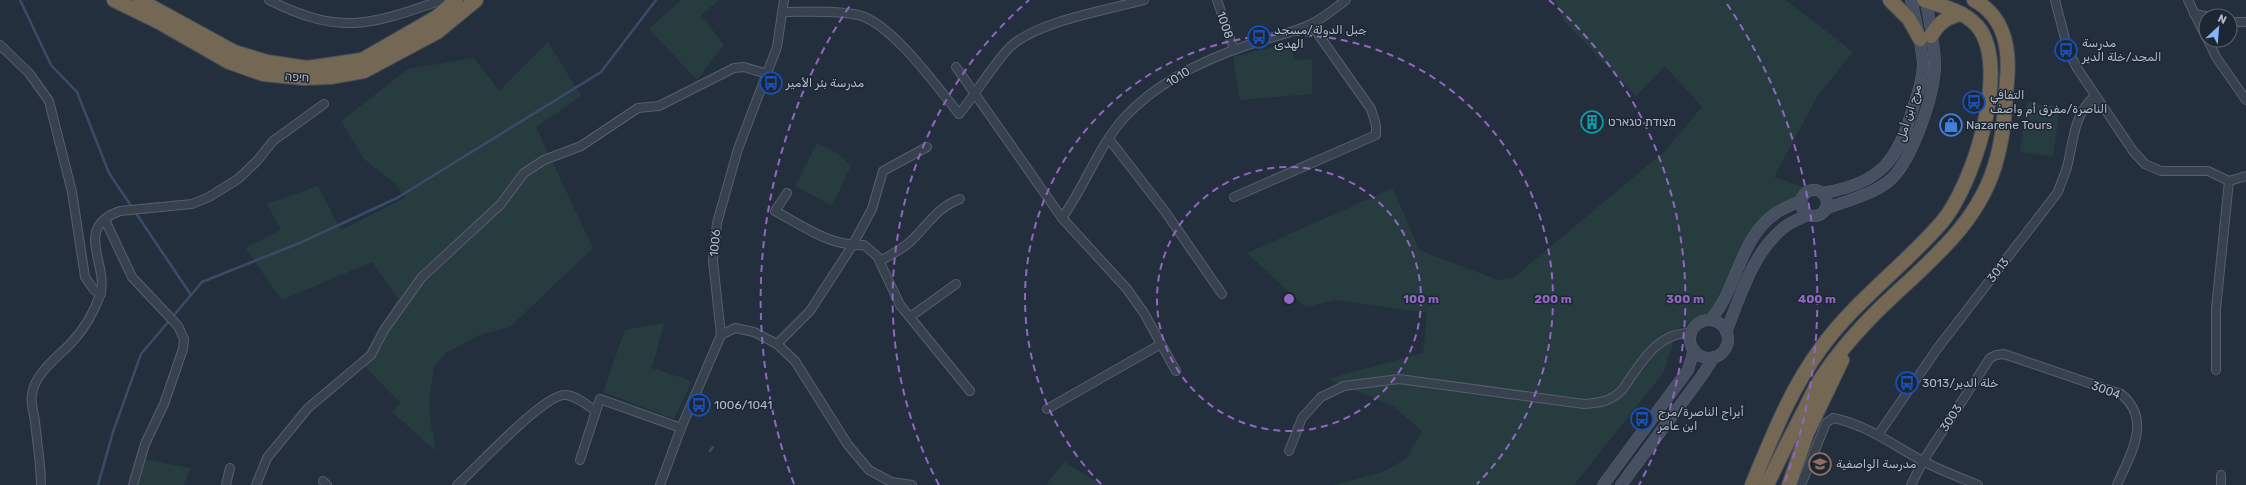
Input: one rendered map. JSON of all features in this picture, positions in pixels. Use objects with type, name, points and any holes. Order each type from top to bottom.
[{"type":"highway","name":"חיפה","points":[[114,0],[159,22],[229,62],[263,74],[304,78],[330,77],[364,71],[437,32],[476,0]]},
{"type":"highway","name":"חיפה","points":[[139,0],[234,52],[267,62],[307,68],[362,60],[437,17],[456,0]]},
{"type":"highway","points":[[1890,0],[1926,37],[1943,20],[1962,14]]},
{"type":"highway","points":[[1752,485],[1793,392],[1822,347],[1847,318],[1942,222],[1958,199],[1974,162],[1990,90],[1990,65],[1986,42],[1981,31],[1962,14],[1925,0]]},
{"type":"highway","points":[[1767,485],[1821,378],[1855,335],[1893,296],[1928,266],[1957,235],[1984,192],[1997,160],[2002,135],[2008,52],[2004,32],[1992,13],[1974,0]]},
{"type":"highway","points":[[1789,485],[1807,433],[1855,335]]},
{"type":"street","points":[[269,0],[288,10],[338,24],[356,24],[387,18],[442,0]]},
{"type":"street","name":"1006","points":[[660,485],[681,428],[721,335],[713,261],[717,223],[738,149],[777,47],[784,0]]},
{"type":"street","points":[[782,12],[843,13],[860,15],[879,26],[897,41],[916,61],[959,114],[976,94],[1004,54],[1018,41],[1053,24],[1144,0]]},
{"type":"street","name":"1008","points":[[1217,0],[1234,50]]},
{"type":"street","name":"1010","points":[[1062,218],[1074,201],[1109,139],[1124,118],[1148,97],[1192,67],[1234,50],[1311,24],[1346,0]]},
{"type":"street","name":"مرج ابن أمل","points":[[1825,209],[1883,184],[1901,169],[1914,144],[1930,92],[1935,68],[1926,37],[1911,0]]},
{"type":"street","name":"مرج ابن أمل","points":[[1822,193],[1862,181],[1887,166],[1896,153],[1906,134],[1921,81],[1926,37],[1925,0]]},
{"type":"street","points":[[2054,0],[2068,50],[2095,96],[2116,123],[2133,151],[2145,164],[2161,171],[2208,171],[2229,181],[2246,176]]},
{"type":"street","points":[[2188,0],[2198,22]]},
{"type":"street","points":[[424,6],[440,10],[437,17]]},
{"type":"street","points":[[2194,14],[2198,15]]},
{"type":"street","points":[[1234,197],[1376,134],[1376,125],[1371,109],[1311,24]]},
{"type":"street","points":[[0,45],[29,73],[49,101],[72,192],[86,277],[94,290],[101,294]]},
{"type":"street","points":[[2212,48],[2216,57],[2246,100]]},
{"type":"street","points":[[256,485],[267,458],[308,408],[371,355],[384,330],[422,277],[500,205],[524,173],[544,160],[581,146],[638,108],[660,106],[734,68],[744,67],[767,74]]},
{"type":"street","points":[[956,67],[1062,218],[1127,289],[1144,312],[1176,371]]},
{"type":"street","name":"3013","points":[[1878,436],[1937,349],[2058,192],[2068,164],[2077,120],[2085,104],[2095,96]]},
{"type":"street","points":[[41,485],[31,395],[34,385],[40,376],[84,327],[101,294],[102,280],[94,243],[96,234],[105,220],[112,214],[120,211],[192,204],[209,198],[238,179],[257,162],[274,141],[324,104]]},
{"type":"street","points":[[1109,139],[1164,210],[1222,294]]},
{"type":"street","points":[[777,344],[810,311],[852,246],[872,209],[883,171],[927,147]]},
{"type":"street","points":[[2216,370],[2216,309],[2229,181]]},
{"type":"street","points":[[1621,485],[1701,377],[1714,356],[1725,348],[1727,342],[1726,332],[1753,267],[1767,244],[1782,228],[1808,215],[1819,215],[1825,209],[1827,200],[1822,193],[1809,190],[1800,200],[1775,213],[1755,234],[1739,264],[1720,308],[1710,320]]},
{"type":"street","points":[[787,193],[775,211],[829,240],[852,246],[864,245],[877,256],[900,305],[970,391]]},
{"type":"street","points":[[880,261],[897,252],[910,241],[937,211],[960,199]]},
{"type":"street","points":[[1800,200],[1801,208],[1808,215]]},
{"type":"street","points":[[105,220],[132,277],[178,326],[184,339],[183,349],[164,404],[145,444],[133,485]]},
{"type":"street","points":[[910,317],[956,284]]},
{"type":"street","points":[[1714,356],[1704,357],[1694,350],[1691,344],[1691,333],[1700,322],[1710,320],[1718,322],[1726,332]]},
{"type":"street","points":[[721,335],[735,328],[754,332],[777,344],[795,361],[848,445],[869,470],[891,482],[912,485]]},
{"type":"street","points":[[1289,451],[1302,418],[1321,397],[1344,386],[1399,379],[1584,404],[1601,403],[1615,397],[1622,390],[1659,342],[1680,333],[1691,333]]},
{"type":"street","points":[[1047,409],[1161,344]]},
{"type":"street","points":[[1604,485],[1688,370],[1694,350]]},
{"type":"street","name":"3004","points":[[1996,355],[2004,354],[2121,394],[2130,402],[2136,414],[2137,436],[2117,485]]},
{"type":"street","name":"3003","points":[[1911,485],[1922,461],[1990,358],[1996,355]]},
{"type":"street","points":[[457,485],[538,408],[556,397],[566,395],[575,397],[596,411]]},
{"type":"street","points":[[580,460],[600,399],[681,428]]},
{"type":"street","points":[[1801,485],[1826,423],[1833,418],[1845,420],[1878,436],[1922,461],[1978,485]]},
{"type":"street","points":[[226,485],[230,468]]},
{"type":"street","points":[[2221,476],[2222,485]]},
{"type":"green space","points":[[681,0],[719,0],[701,15],[724,45],[697,80],[649,29]]},
{"type":"green space","points":[[1555,0],[1786,0],[1853,52],[1817,97],[1774,177],[1804,187],[1798,200],[1770,215],[1733,267],[1711,311],[1678,328],[1664,372],[1574,485],[1333,485],[1380,473],[1406,459],[1422,431],[1393,406],[1327,379],[1423,353],[1427,313],[1336,300],[1305,307],[1247,253],[1393,188],[1419,250],[1498,280],[1513,278],[1665,151],[1702,107],[1665,66],[1636,96],[1563,20]]},
{"type":"green space","points":[[548,42],[581,96],[536,127],[593,248],[510,327],[479,335],[446,353],[434,366],[429,399],[430,418],[436,451],[392,412],[400,403],[360,361],[398,299],[372,262],[282,300],[245,248],[281,230],[267,204],[318,186],[341,230],[405,198],[396,184],[364,159],[341,121],[408,69],[474,58],[499,91]]},
{"type":"green space","points":[[1290,43],[1295,60],[1312,59],[1312,94],[1240,100],[1233,57]]},
{"type":"green space","points":[[2027,102],[2060,107],[2053,157],[2020,152]]},
{"type":"green space","points":[[817,143],[837,153],[851,166],[832,206],[795,186]]},
{"type":"green space","points":[[664,323],[652,368],[692,381],[674,419],[603,392],[625,330]]},
{"type":"green space","points":[[138,458],[191,468],[184,485],[134,485]]},
{"type":"green space","points":[[1064,462],[1102,485],[1046,485]]},
{"type":"waterway","points":[[20,0],[51,65],[77,92],[109,173],[191,295]]},
{"type":"waterway","points":[[98,485],[113,432],[141,354],[202,282],[302,242],[397,198],[601,72],[656,0]]},
{"type":"waterway","points":[[710,451],[713,447]]},
{"type":"place","name":"جبل الدولة/مسجد الهدى","points":[[1259,37]]},
{"type":"place","name":"مدرسة المجد/خلة الدير","points":[[2066,50]]},
{"type":"place","name":"مدرسة بئر الأمير","points":[[771,83]]},
{"type":"place","name":"التفافي الناصرة/مفرق أم واصف","points":[[1974,102]]},
{"type":"place","name":"מצודת טגארט","points":[[1592,122]]},
{"type":"place","name":"Nazarene Tours","points":[[1951,125]]},
{"type":"place","name":"خلة الدير/3013","points":[[1907,383]]},
{"type":"place","name":"1006/1041","points":[[699,405]]},
{"type":"place","name":"أبراج الناصرة/مرج ابن عامر","points":[[1642,419]]},
{"type":"place","name":"مدرسة الواصفية","points":[[1820,464]]}]
